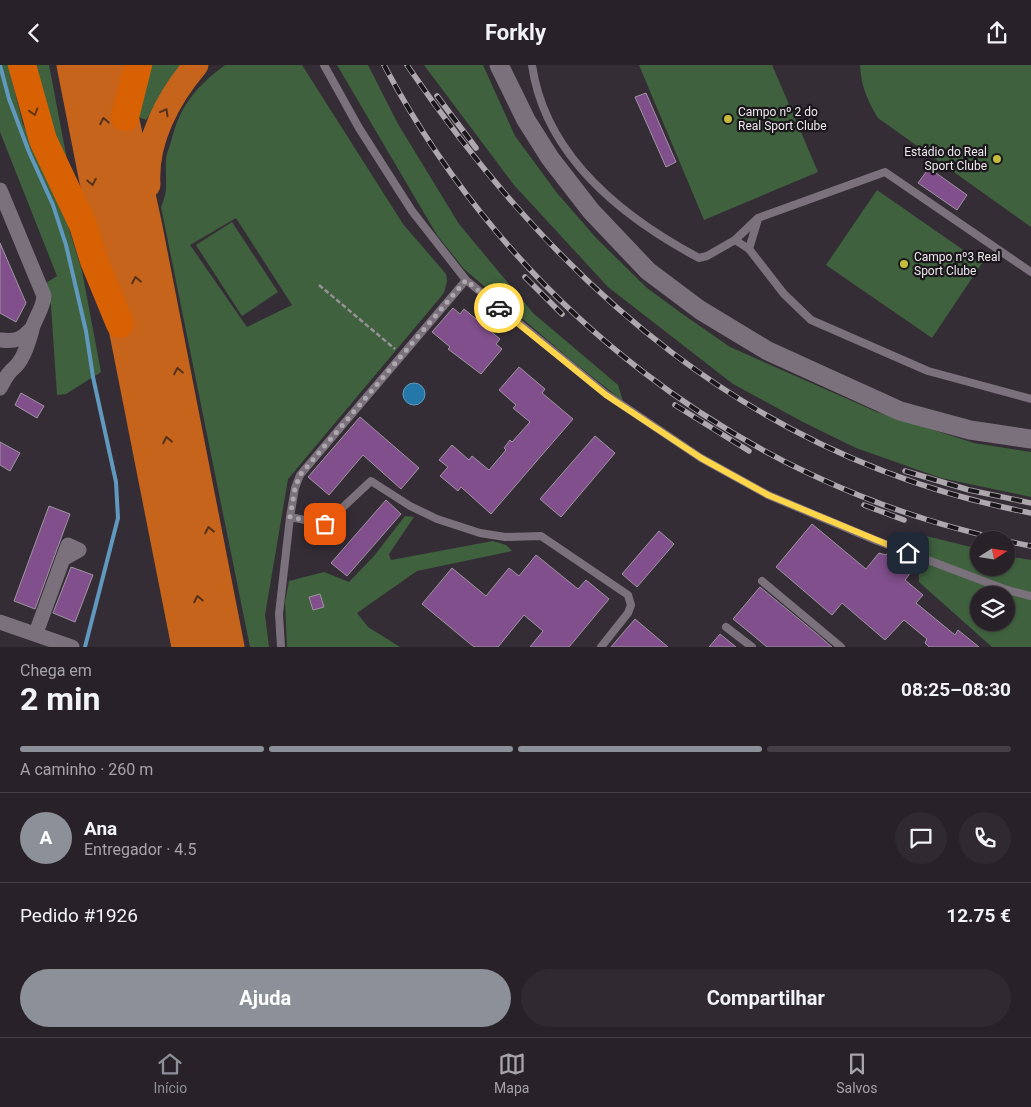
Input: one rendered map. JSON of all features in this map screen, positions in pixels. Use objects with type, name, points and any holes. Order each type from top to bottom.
[{"type":"highway","points":[[22,65],[43,140],[83,225],[94,261],[120,324]]},
{"type":"highway","points":[[69,65],[184,647]]},
{"type":"highway","points":[[93,65],[208,647]]},
{"type":"highway","points":[[115,65],[150,227],[232,647]]},
{"type":"highway","points":[[125,117],[138,65]]},
{"type":"highway","points":[[150,227],[147,169],[160,121],[180,84],[196,65]]},
{"type":"street","points":[[499,65],[526,120],[550,158],[591,211],[648,271],[700,310],[768,351],[900,411],[970,430],[1031,439]]},
{"type":"street","points":[[0,190],[44,296],[42,310],[24,337],[14,341],[0,340]]},
{"type":"street","points":[[10,369],[16,366],[32,335],[33,326]]},
{"type":"street","points":[[0,340],[8,348],[11,357],[10,369],[0,388]]},
{"type":"street","points":[[36,633],[63,559]]},
{"type":"street","points":[[0,622],[72,647]]},
{"type":"lane","points":[[324,65],[359,128],[412,211],[466,280],[606,395],[701,458],[760,491],[875,540],[1007,590],[1031,596]]},
{"type":"lane","points":[[532,65],[536,90],[557,134],[571,157],[617,206],[677,246],[699,258],[708,256],[735,240],[758,218],[884,172],[1031,272]]},
{"type":"lane","points":[[749,249],[758,218]]},
{"type":"lane","points":[[735,240],[749,249],[784,294],[812,320],[928,371],[1031,399]]},
{"type":"lane","points":[[281,647],[279,614],[290,517],[295,488],[300,475],[466,280]]},
{"type":"lane","points":[[290,517],[325,524],[371,481],[410,506],[438,519],[480,533],[505,537],[542,536],[628,595],[635,604],[601,647]]},
{"type":"lane","points":[[762,581],[841,647]]},
{"type":"lane","points":[[726,627],[752,647]]},
{"type":"path","points":[[319,285],[402,355]]},
{"type":"green space","points":[[0,65],[8,65],[23,124],[62,206],[82,271],[101,372],[66,394],[57,395],[51,306],[46,283],[57,276],[0,132]]},
{"type":"green space","points":[[27,65],[49,65],[68,165],[63,172]]},
{"type":"green space","points":[[151,65],[185,65],[174,77],[146,120],[136,116],[138,92]]},
{"type":"green space","points":[[225,65],[302,65],[403,224],[446,274],[447,281],[444,293],[288,479],[265,615],[269,647],[250,647],[161,207],[166,190],[167,156],[180,115],[198,88]],"holes":[[[236,218],[292,305],[247,327],[190,245]]]},
{"type":"green space","points":[[337,65],[368,65],[398,124],[459,224],[533,313],[618,385],[623,401],[571,360],[464,269],[437,235]]},
{"type":"green space","points":[[424,65],[483,65],[515,136],[557,193],[597,239],[647,288],[681,313],[730,347],[877,412],[974,443],[1031,452],[1031,497],[941,478],[856,448],[733,384],[608,287],[514,185]]},
{"type":"green space","name":"Campo nº 2 do Real Sport Clube","points":[[639,65],[772,65],[818,172],[704,220]]},
{"type":"green space","name":"Estádio do Real Sport Clube","points":[[860,65],[1031,65],[1031,227],[878,118],[865,93]]},
{"type":"green space","name":"Campo nº3 Real Sport Clube","points":[[877,190],[982,263],[932,338],[826,265]]},
{"type":"green space","points":[[232,222],[278,292],[242,316],[196,245]]},
{"type":"green space","points":[[405,516],[414,517],[389,554],[391,560],[493,541],[506,545],[512,551],[417,571],[357,613],[368,627],[400,647],[287,647],[285,602],[289,581],[324,572],[349,582],[374,556]]},
{"type":"green space","points":[[918,534],[970,547],[970,576],[1015,576],[1015,557],[1031,560],[1031,647],[992,647],[974,631],[1015,631],[1015,586],[970,586],[970,627],[919,582]]},
{"type":"water","points":[[414,383],[424,390],[425,394],[418,404],[414,405],[404,398],[403,394],[410,384]]},
{"type":"building","points":[[646,93],[676,162],[666,167],[635,97]]},
{"type":"building","points":[[929,168],[967,195],[957,210],[918,183]]},
{"type":"building","points":[[0,243],[26,303],[16,322],[0,313]]},
{"type":"building","points":[[453,308],[460,314],[464,309],[500,339],[496,344],[502,349],[481,374],[448,349],[450,347],[432,332]]},
{"type":"building","points":[[519,367],[545,389],[542,393],[573,419],[491,514],[461,487],[458,491],[440,476],[448,467],[439,460],[452,445],[469,460],[472,456],[489,470],[506,450],[504,448],[510,440],[512,442],[530,422],[513,408],[516,405],[499,390]]},
{"type":"building","points":[[21,393],[44,406],[37,418],[15,405]]},
{"type":"building","points":[[360,417],[419,468],[401,489],[363,455],[329,495],[308,477]]},
{"type":"building","points":[[595,436],[615,453],[561,517],[540,499]]},
{"type":"building","points":[[0,442],[20,453],[10,471],[0,465]]},
{"type":"building","points":[[386,500],[401,514],[347,576],[331,563]]},
{"type":"building","points":[[49,506],[70,514],[35,609],[14,601]]},
{"type":"building","points":[[812,524],[866,569],[879,553],[886,555],[888,552],[911,572],[905,580],[923,595],[916,603],[955,635],[958,630],[979,647],[929,647],[925,643],[927,639],[904,620],[885,640],[842,603],[832,615],[776,567]]},
{"type":"building","points":[[659,531],[674,544],[637,587],[622,574]]},
{"type":"building","points":[[536,555],[578,589],[586,580],[609,599],[569,647],[530,647],[543,631],[524,615],[498,647],[474,647],[422,604],[452,568],[486,596],[509,568],[519,576]]},
{"type":"building","points":[[71,567],[93,575],[75,622],[53,613]]},
{"type":"building","points":[[760,587],[832,647],[767,647],[733,619]]},
{"type":"building","points":[[320,594],[324,607],[313,610],[309,597]]},
{"type":"building","points":[[635,619],[668,647],[611,647]]},
{"type":"building","points":[[720,634],[736,647],[709,647]]},
{"type":"waterway","points":[[0,65],[9,99],[29,152],[53,205],[66,245],[86,331],[93,377],[116,482],[118,518],[85,647]]},
{"type":"railway","points":[[384,65],[436,152],[497,232],[566,305],[642,371],[724,427],[812,475],[906,513],[971,531]]},
{"type":"railway","points":[[407,65],[467,147],[531,223],[599,292],[674,354],[753,408],[839,453],[932,488],[1031,513]]},
{"type":"railway","points":[[437,96],[476,148]]},
{"type":"railway","points":[[525,277],[562,314]]},
{"type":"railway","points":[[675,405],[749,451]]},
{"type":"railway","points":[[905,471],[969,490],[1031,503]]},
{"type":"railway","points":[[864,505],[904,520]]},
{"type":"railway","points":[[1015,543],[1031,546]]},
{"type":"way so far","points":[[325,524],[290,517],[295,488],[300,475],[466,280],[499,308]]},
{"type":"place","name":"Campo nº 2 do Real Sport Clube","points":[[728,119]]},
{"type":"place","name":"Estádio do Real Sport Clube","points":[[997,159]]},
{"type":"place","name":"Campo nº3 Real Sport Clube","points":[[904,264]]},
{"type":"route","points":[[499,308],[606,395],[701,458],[768,495],[908,553]]}]
